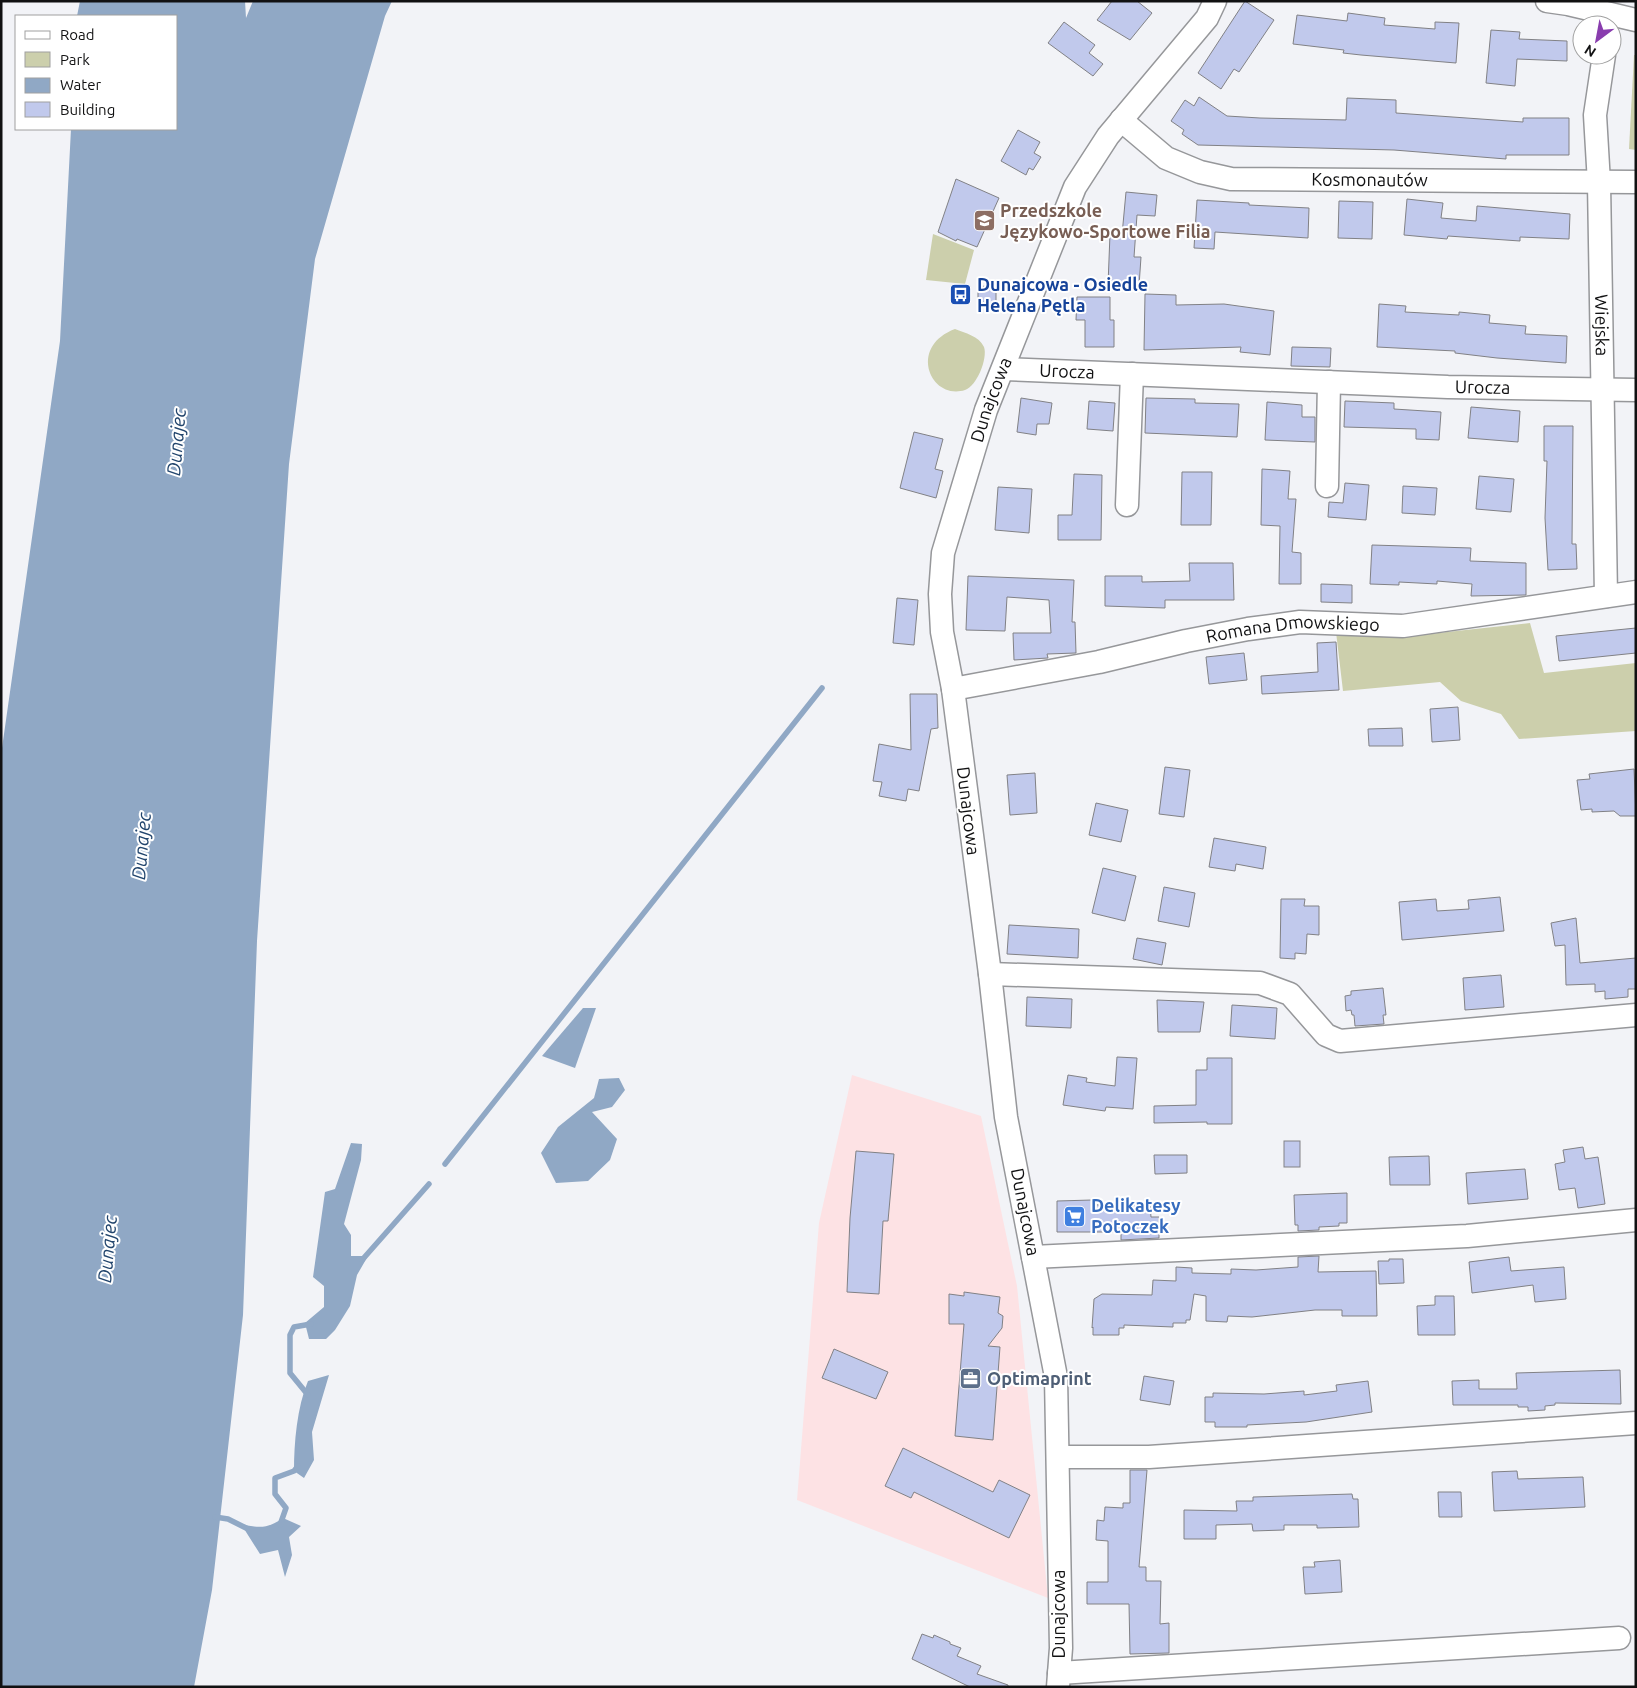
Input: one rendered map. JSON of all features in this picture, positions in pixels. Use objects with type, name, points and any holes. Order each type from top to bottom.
[{"type":"street","name":"Dunajcowa","points":[[1058,1680],[1060,1648],[1056,1377],[1006,1117],[990,974],[953,689],[942,632],[940,594],[943,552],[986,410],[1075,187],[1108,136],[1207,18],[1215,1]]},
{"type":"street","points":[[1547,1],[1636,20]]},
{"type":"street","name":"Wiejska","points":[[1602,65],[1595,115],[1599,183],[1606,596]]},
{"type":"street","name":"Kosmonautów","points":[[1121,120],[1166,158],[1200,172],[1230,179],[1636,182]]},
{"type":"street","name":"Urocza","points":[[1003,369],[1448,387],[1636,390]]},
{"type":"street","points":[[1127,505],[1132,374]]},
{"type":"street","points":[[1327,486],[1329,382]]},
{"type":"street","name":"Romana Dmowskiego","points":[[953,689],[1099,662],[1186,641],[1248,629],[1300,622],[1403,626],[1636,592]]},
{"type":"street","points":[[990,974],[1260,983],[1290,994],[1326,1035],[1340,1041],[1636,1015]]},
{"type":"street","points":[[1033,1257],[1467,1236],[1636,1220]]},
{"type":"street","points":[[1058,1456],[1150,1457],[1636,1423]]},
{"type":"street","points":[[1058,1680],[1619,1638]]},
{"type":"shaded area","points":[[852,1075],[981,1116],[1017,1286],[1048,1598],[797,1500],[819,1223]]},
{"type":"green space","points":[[1634,55],[1636,55],[1636,150],[1629,149]]},
{"type":"green space","points":[[933,234],[974,250],[965,284],[926,280]]},
{"type":"green space","points":[[955,329],[979,340],[985,352],[983,364],[974,383],[965,390],[953,391],[942,388],[934,380],[929,370],[928,359],[932,348],[940,337]]},
{"type":"green space","points":[[1530,623],[1544,673],[1636,663],[1636,731],[1519,739],[1501,714],[1461,701],[1440,682],[1343,691],[1336,632],[1410,636]]},
{"type":"water","name":"Dunajec","points":[[80,1],[245,1],[246,18],[253,1],[392,1],[385,16],[315,259],[289,464],[257,941],[243,1315],[212,1590],[194,1687],[1,1687],[1,755],[60,341],[71,130],[178,130],[178,15],[77,15]]},
{"type":"water","points":[[583,1008],[596,1008],[575,1068],[542,1056]]},
{"type":"water","points":[[619,1078],[625,1090],[612,1107],[592,1112],[617,1139],[610,1160],[588,1181],[556,1183],[541,1153],[558,1127],[594,1098],[599,1079]]},
{"type":"water","points":[[351,1143],[362,1144],[361,1160],[344,1224],[351,1235],[351,1256],[368,1256],[357,1275],[350,1306],[335,1330],[326,1339],[309,1339],[305,1323],[324,1307],[324,1286],[313,1277],[325,1192],[335,1189]]},
{"type":"water","points":[[329,1375],[312,1432],[314,1460],[304,1478],[294,1471],[301,1402],[308,1381]]},
{"type":"water","points":[[283,1518],[301,1526],[289,1537],[292,1555],[285,1577],[278,1550],[260,1554],[241,1524],[263,1527]]},
{"type":"building","points":[[1112,1],[1137,1],[1152,13],[1130,40],[1097,20]]},
{"type":"building","points":[[1245,1],[1274,20],[1239,72],[1234,69],[1221,89],[1198,73]]},
{"type":"building","points":[[1348,13],[1385,18],[1384,25],[1435,29],[1435,22],[1459,23],[1456,63],[1343,53],[1344,50],[1293,44],[1297,15],[1347,21]]},
{"type":"building","points":[[1064,22],[1095,45],[1089,53],[1103,64],[1093,76],[1048,43]]},
{"type":"building","points":[[1491,30],[1520,32],[1519,39],[1567,41],[1567,61],[1517,59],[1515,86],[1486,83]]},
{"type":"building","points":[[1199,97],[1227,116],[1260,118],[1346,120],[1347,98],[1396,100],[1396,113],[1523,122],[1523,118],[1569,118],[1569,155],[1506,155],[1506,159],[1394,150],[1198,145],[1182,134],[1184,130],[1171,121],[1185,100],[1194,106]]},
{"type":"building","points":[[1018,130],[1040,142],[1034,153],[1041,157],[1033,170],[1029,168],[1026,175],[1001,161]]},
{"type":"building","points":[[956,179],[999,198],[977,247],[957,239],[956,241],[938,232]]},
{"type":"building","points":[[1126,192],[1157,195],[1155,216],[1137,215],[1134,257],[1141,257],[1139,286],[1108,285],[1110,234],[1122,235]]},
{"type":"building","points":[[1407,199],[1443,203],[1441,218],[1476,221],[1477,206],[1570,214],[1569,239],[1520,237],[1520,241],[1448,236],[1447,239],[1404,235]]},
{"type":"building","points":[[1197,200],[1309,208],[1308,238],[1215,232],[1214,249],[1194,248]]},
{"type":"building","points":[[1339,201],[1373,202],[1372,239],[1338,238]]},
{"type":"building","points":[[978,286],[996,287],[996,303],[978,302]]},
{"type":"building","points":[[1145,294],[1176,295],[1176,305],[1224,304],[1274,311],[1270,355],[1240,352],[1241,347],[1144,350]]},
{"type":"building","points":[[1077,297],[1110,297],[1110,320],[1114,320],[1114,347],[1085,347],[1085,320],[1076,320]]},
{"type":"building","points":[[1379,304],[1406,306],[1405,312],[1459,315],[1459,312],[1490,315],[1489,323],[1526,326],[1525,334],[1567,336],[1566,363],[1497,358],[1455,353],[1455,351],[1377,347]]},
{"type":"building","points":[[1292,347],[1331,348],[1330,367],[1291,366]]},
{"type":"building","points":[[1021,398],[1052,403],[1049,424],[1037,424],[1036,435],[1017,432]]},
{"type":"building","points":[[1146,398],[1195,399],[1195,403],[1239,404],[1237,437],[1145,433]]},
{"type":"building","points":[[1089,401],[1115,403],[1113,431],[1087,429]]},
{"type":"building","points":[[1345,401],[1394,403],[1394,409],[1441,412],[1439,440],[1416,439],[1416,429],[1344,427]]},
{"type":"building","points":[[1267,402],[1302,405],[1302,417],[1315,417],[1315,442],[1265,440]]},
{"type":"building","points":[[1471,407],[1520,411],[1518,442],[1468,438]]},
{"type":"building","points":[[1544,426],[1573,426],[1572,544],[1576,544],[1577,569],[1548,570],[1545,518],[1547,461],[1544,461]]},
{"type":"building","points":[[914,432],[943,439],[935,469],[943,471],[936,498],[900,488]]},
{"type":"building","points":[[1262,469],[1290,471],[1288,499],[1296,499],[1292,552],[1301,553],[1301,584],[1279,584],[1280,526],[1261,525]]},
{"type":"building","points":[[1182,472],[1212,472],[1211,525],[1181,525]]},
{"type":"building","points":[[1074,474],[1102,475],[1101,540],[1058,540],[1058,515],[1072,515]]},
{"type":"building","points":[[1479,476],[1514,479],[1511,512],[1476,509]]},
{"type":"building","points":[[1345,483],[1369,485],[1366,520],[1328,517],[1329,502],[1343,503]]},
{"type":"building","points":[[1403,486],[1437,488],[1435,515],[1402,513]]},
{"type":"building","points":[[998,487],[1032,489],[1029,533],[995,530]]},
{"type":"building","points":[[1372,545],[1471,548],[1470,561],[1526,563],[1526,595],[1471,596],[1472,584],[1437,581],[1437,584],[1399,582],[1399,585],[1370,584]]},
{"type":"building","points":[[1189,563],[1233,563],[1234,600],[1165,600],[1165,608],[1105,606],[1105,576],[1142,576],[1142,582],[1190,581]]},
{"type":"building","points":[[968,576],[1074,580],[1072,622],[1075,622],[1076,653],[1047,654],[1048,658],[1014,660],[1013,633],[1051,633],[1049,600],[1007,597],[1005,631],[966,630]]},
{"type":"building","points":[[1321,584],[1352,585],[1352,603],[1321,602]]},
{"type":"building","points":[[897,598],[918,600],[914,645],[893,643]]},
{"type":"building","points":[[1636,628],[1636,653],[1559,661],[1556,636]]},
{"type":"building","points":[[1336,642],[1339,690],[1262,694],[1261,676],[1318,672],[1317,643]]},
{"type":"building","points":[[1244,653],[1247,680],[1209,684],[1206,657]]},
{"type":"building","points":[[910,694],[937,694],[938,728],[931,729],[919,791],[908,789],[906,801],[879,796],[882,782],[873,781],[879,744],[911,750]]},
{"type":"building","points":[[1458,707],[1460,740],[1432,742],[1430,709]]},
{"type":"building","points":[[1402,728],[1403,746],[1369,746],[1368,729]]},
{"type":"building","points":[[1165,767],[1190,770],[1184,817],[1159,814]]},
{"type":"building","points":[[1634,769],[1636,816],[1620,816],[1614,811],[1592,812],[1592,809],[1581,810],[1577,780],[1590,779],[1589,774]]},
{"type":"building","points":[[1035,773],[1037,813],[1010,815],[1007,775]]},
{"type":"building","points":[[1096,803],[1128,810],[1121,842],[1089,835]]},
{"type":"building","points":[[1214,838],[1266,847],[1263,869],[1236,864],[1235,871],[1209,867]]},
{"type":"building","points":[[1103,868],[1136,876],[1125,921],[1092,913]]},
{"type":"building","points":[[1164,887],[1195,893],[1189,927],[1158,921]]},
{"type":"building","points":[[1500,897],[1504,931],[1402,940],[1399,902],[1436,899],[1437,911],[1469,909],[1468,900]]},
{"type":"building","points":[[1281,899],[1305,899],[1304,906],[1319,906],[1319,935],[1307,934],[1306,954],[1295,953],[1295,959],[1280,958]]},
{"type":"building","points":[[1576,918],[1580,963],[1636,958],[1636,989],[1628,989],[1628,997],[1605,999],[1605,991],[1595,992],[1595,984],[1566,985],[1565,945],[1555,946],[1551,923]]},
{"type":"building","points":[[1009,925],[1079,929],[1078,958],[1007,954]]},
{"type":"building","points":[[1137,938],[1166,943],[1162,965],[1133,959]]},
{"type":"building","points":[[1501,975],[1504,1007],[1465,1010],[1463,978]]},
{"type":"building","points":[[1383,988],[1386,1015],[1383,1015],[1384,1024],[1355,1026],[1354,1015],[1352,1015],[1351,1010],[1346,1011],[1345,996],[1351,995],[1351,991]]},
{"type":"building","points":[[1027,997],[1072,999],[1071,1028],[1026,1026]]},
{"type":"building","points":[[1157,1000],[1204,1002],[1200,1032],[1158,1032]]},
{"type":"building","points":[[1232,1005],[1277,1008],[1275,1039],[1230,1036]]},
{"type":"building","points":[[1117,1057],[1137,1058],[1133,1109],[1106,1107],[1105,1111],[1063,1105],[1068,1075],[1087,1078],[1086,1082],[1115,1086]]},
{"type":"building","points":[[1207,1058],[1232,1058],[1232,1124],[1207,1124],[1207,1122],[1154,1123],[1154,1106],[1196,1105],[1196,1070],[1207,1070]]},
{"type":"building","points":[[1284,1141],[1300,1141],[1300,1167],[1284,1167]]},
{"type":"building","points":[[1583,1147],[1585,1159],[1598,1157],[1605,1204],[1578,1208],[1575,1188],[1559,1190],[1555,1164],[1565,1162],[1563,1150]]},
{"type":"building","points":[[856,1151],[894,1154],[888,1221],[883,1221],[879,1294],[847,1292],[850,1218]]},
{"type":"building","points":[[1154,1155],[1187,1155],[1187,1173],[1155,1174]]},
{"type":"building","points":[[1429,1156],[1430,1185],[1390,1185],[1389,1157]]},
{"type":"building","points":[[1525,1169],[1528,1199],[1468,1204],[1466,1173]]},
{"type":"building","points":[[1347,1193],[1347,1223],[1339,1223],[1339,1226],[1319,1227],[1319,1230],[1298,1231],[1298,1225],[1295,1225],[1294,1195]]},
{"type":"building","points":[[1092,1200],[1092,1205],[1150,1204],[1151,1217],[1159,1217],[1159,1238],[1121,1240],[1121,1233],[1117,1232],[1057,1232],[1057,1201]]},
{"type":"building","points":[[1319,1256],[1318,1272],[1376,1271],[1377,1316],[1342,1316],[1342,1310],[1315,1310],[1252,1317],[1228,1316],[1227,1322],[1206,1321],[1206,1296],[1194,1294],[1190,1320],[1186,1320],[1186,1323],[1173,1323],[1173,1327],[1124,1325],[1124,1328],[1119,1328],[1119,1335],[1093,1335],[1094,1299],[1102,1294],[1152,1295],[1153,1280],[1176,1281],[1176,1267],[1192,1268],[1192,1273],[1231,1274],[1231,1269],[1256,1270],[1298,1267],[1298,1257]]},
{"type":"building","points":[[1509,1257],[1511,1271],[1564,1267],[1566,1299],[1535,1302],[1533,1285],[1472,1293],[1469,1262]]},
{"type":"building","points":[[1389,1259],[1403,1259],[1404,1283],[1379,1284],[1378,1261],[1389,1261]]},
{"type":"building","points":[[964,1292],[1000,1297],[998,1313],[1003,1316],[1002,1328],[988,1346],[1000,1347],[993,1440],[955,1436],[964,1324],[949,1324],[949,1294],[964,1296]]},
{"type":"building","points":[[1435,1296],[1454,1296],[1455,1335],[1418,1335],[1417,1306],[1435,1305]]},
{"type":"building","points":[[834,1349],[888,1372],[876,1399],[822,1378]]},
{"type":"building","points":[[1620,1370],[1621,1404],[1555,1403],[1555,1405],[1545,1406],[1545,1410],[1528,1411],[1528,1407],[1518,1407],[1518,1405],[1453,1405],[1452,1381],[1479,1380],[1479,1389],[1517,1389],[1516,1373]]},
{"type":"building","points":[[1144,1376],[1174,1381],[1170,1405],[1140,1400]]},
{"type":"building","points":[[1368,1381],[1372,1412],[1306,1422],[1247,1425],[1247,1427],[1215,1427],[1215,1422],[1205,1422],[1205,1397],[1213,1397],[1213,1393],[1264,1394],[1304,1391],[1304,1395],[1337,1391],[1336,1385]]},
{"type":"building","points":[[903,1448],[993,1492],[999,1480],[1030,1495],[1009,1538],[914,1492],[911,1498],[885,1486]]},
{"type":"building","points":[[1130,1470],[1147,1470],[1139,1567],[1146,1567],[1146,1581],[1161,1581],[1160,1624],[1169,1623],[1169,1653],[1130,1654],[1129,1604],[1087,1604],[1087,1582],[1108,1582],[1108,1541],[1096,1540],[1097,1520],[1104,1521],[1105,1507],[1123,1508],[1123,1503],[1130,1503]]},
{"type":"building","points":[[1517,1471],[1518,1479],[1583,1477],[1585,1507],[1494,1511],[1492,1472]]},
{"type":"building","points":[[1438,1492],[1461,1492],[1462,1517],[1439,1517]]},
{"type":"building","points":[[1352,1494],[1353,1499],[1358,1499],[1359,1527],[1317,1528],[1317,1525],[1284,1525],[1284,1530],[1253,1531],[1252,1524],[1216,1525],[1216,1539],[1184,1539],[1184,1510],[1237,1511],[1236,1501],[1253,1501],[1253,1497]]},
{"type":"building","points":[[1340,1560],[1342,1592],[1305,1594],[1303,1567],[1315,1567],[1314,1562]]},
{"type":"building","points":[[922,1634],[933,1638],[934,1635],[961,1648],[957,1656],[981,1666],[977,1674],[1008,1685],[1008,1687],[970,1687],[912,1659]]},
{"type":"waterway","points":[[445,1164],[822,688]]},
{"type":"waterway","points":[[362,1260],[429,1184]]},
{"type":"waterway","points":[[308,1395],[290,1373],[290,1335],[294,1327],[311,1324]]},
{"type":"waterway","points":[[280,1525],[286,1508],[275,1494],[275,1478],[294,1471],[298,1466]]},
{"type":"waterway","points":[[215,1517],[228,1519],[246,1528]]},
{"type":"place","name":"Przedszkole Językowo-Sportowe Filia","points":[[984,221]]},
{"type":"place","name":"Dunajcowa - Osiedle Helena Pętla","points":[[961,295]]},
{"type":"place","name":"Delikatesy Potoczek","points":[[1075,1216]]},
{"type":"place","name":"Optimaprint","points":[[971,1379]]}]
